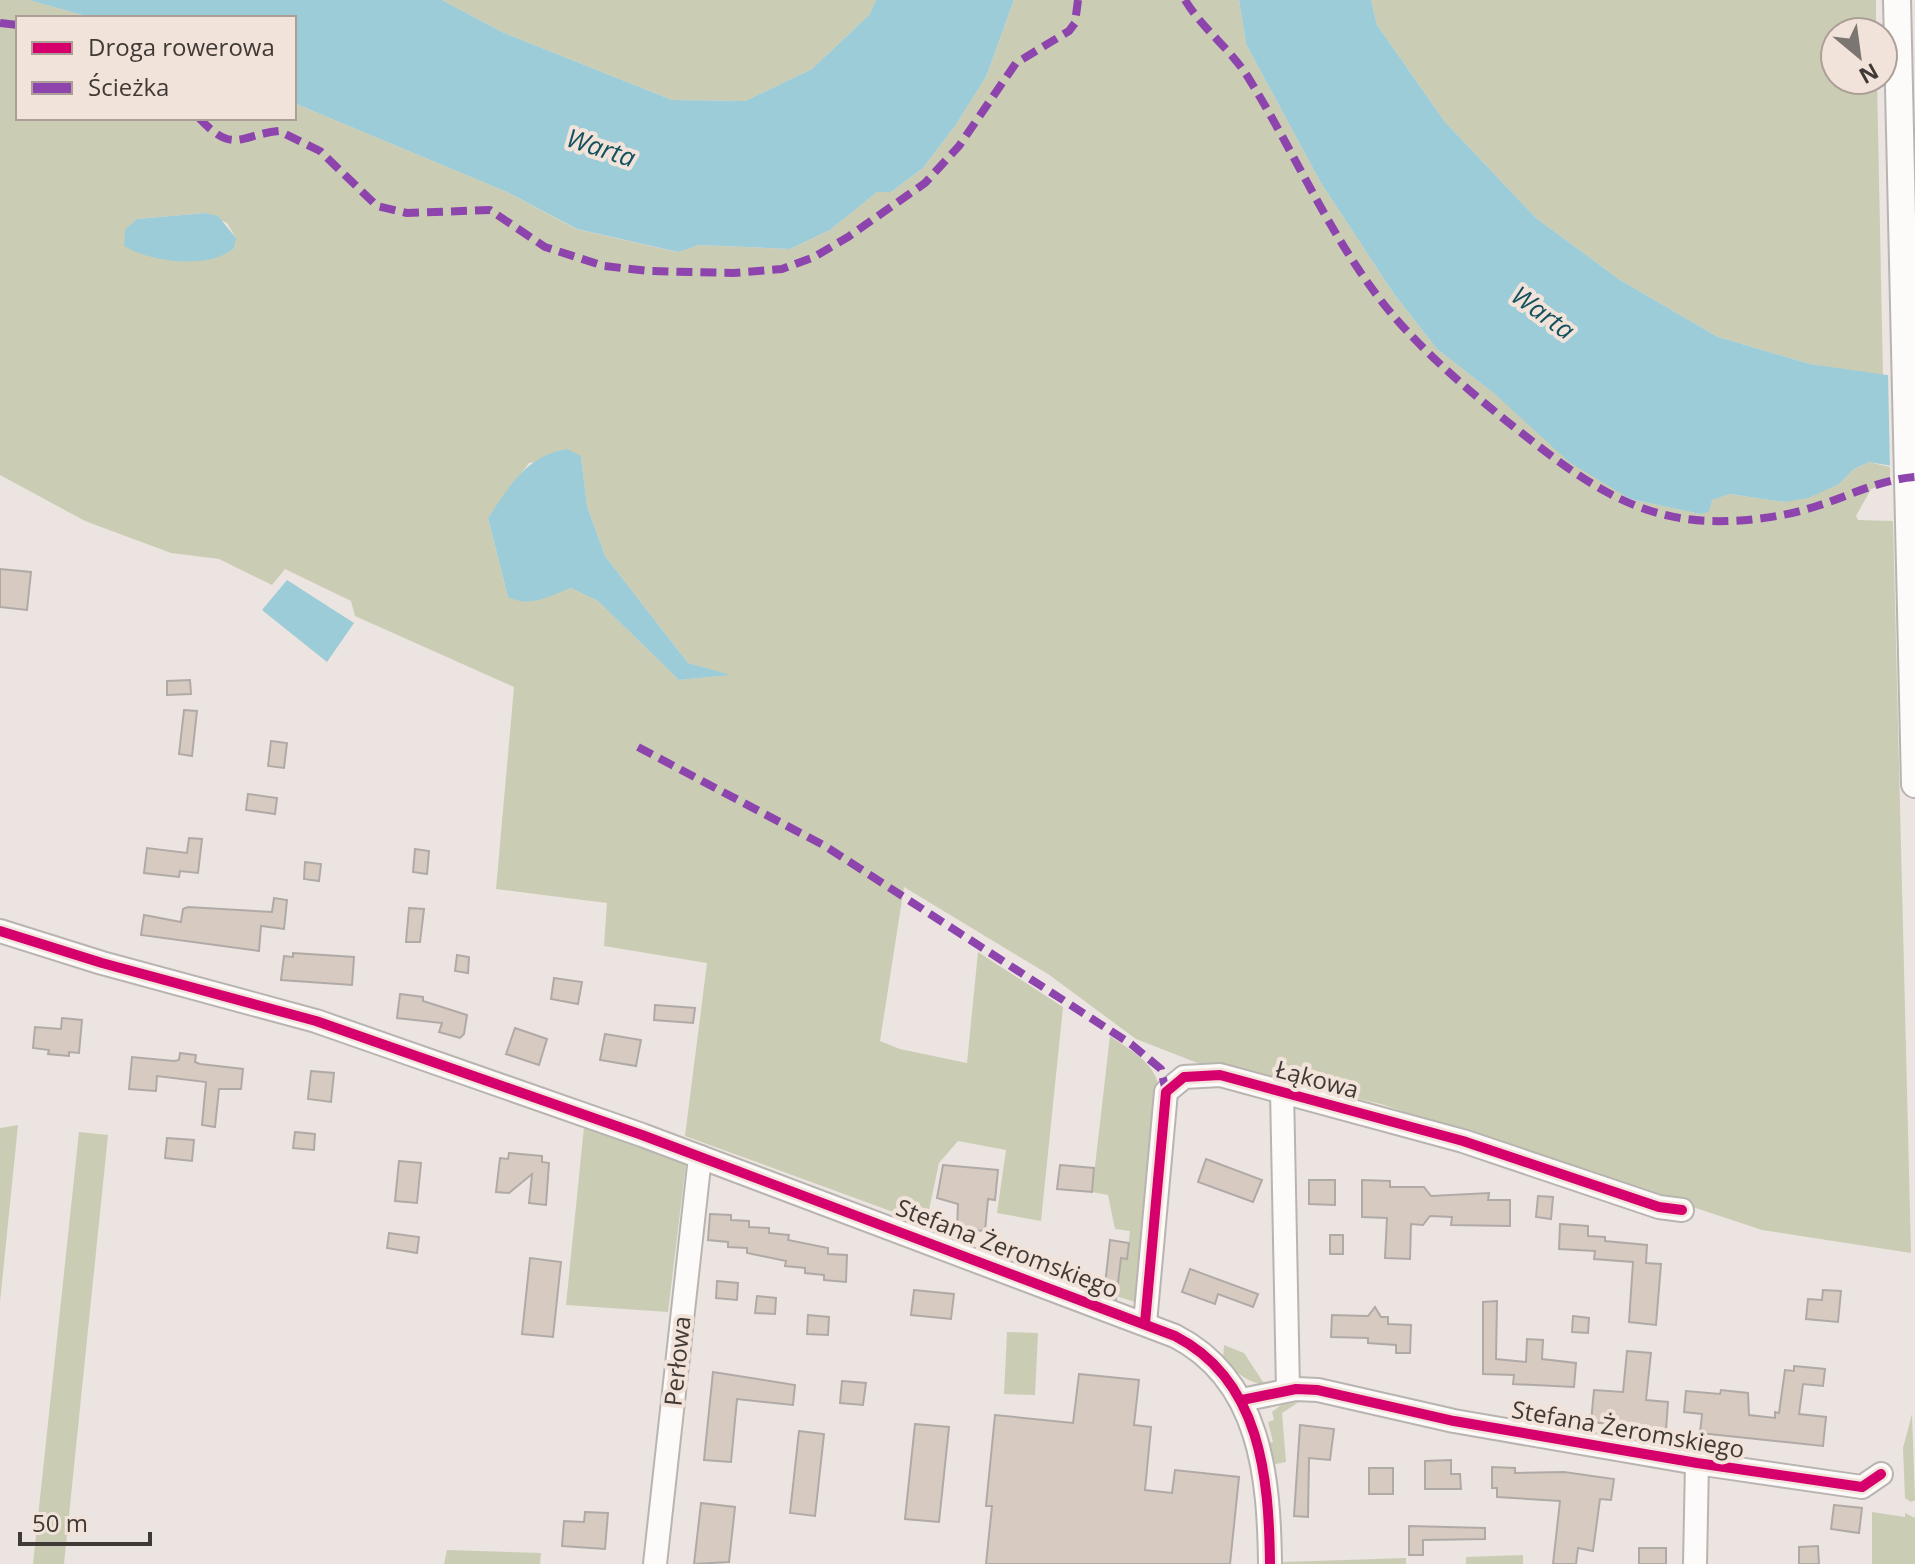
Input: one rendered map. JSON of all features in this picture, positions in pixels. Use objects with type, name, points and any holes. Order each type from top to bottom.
[{"type":"main road","points":[[1897,0],[1915,784]]},
{"type":"street","name":"Stefana Żeromskiego","points":[[0,931],[102,963],[316,1021],[700,1157],[1145,1323],[1189,1343],[1203,1354],[1224,1374],[1242,1400],[1288,1390],[1318,1390],[1454,1421],[1697,1463],[1862,1487],[1881,1474]]},
{"type":"street","name":"Łąkowa","points":[[1145,1323],[1151,1285],[1166,1092],[1184,1077],[1220,1075],[1282,1090],[1463,1141],[1659,1207],[1682,1210]]},
{"type":"street","points":[[1282,1090],[1288,1390]]},
{"type":"street","name":"Perłowa","points":[[655,1564],[700,1157]]},
{"type":"street","points":[[1242,1400],[1259,1445],[1270,1564]]},
{"type":"street","points":[[1695,1564],[1697,1463]]},
{"type":"green space","points":[[0,0],[29,0],[86,16],[16,16],[16,120],[296,120],[296,104],[507,192],[576,229],[677,252],[699,245],[790,249],[830,230],[877,192],[891,192],[923,168],[955,126],[986,77],[1014,0],[1239,0],[1246,44],[1321,183],[1394,294],[1437,349],[1630,499],[1700,514],[1711,500],[1730,494],[1784,502],[1839,484],[1854,469],[1869,462],[1890,467],[1890,483],[1871,489],[1856,516],[1858,520],[1893,521],[1911,1253],[1762,1230],[1381,1104],[1195,1062],[1136,1039],[1048,974],[904,887],[880,1041],[900,1049],[967,1063],[978,952],[1063,1007],[1041,1221],[997,1213],[1006,1150],[958,1141],[939,1163],[926,1224],[685,1136],[707,963],[604,946],[607,903],[496,889],[514,687],[355,616],[351,601],[285,569],[272,585],[219,559],[171,553],[85,521],[0,475]],"holes":[[[205,213],[227,223],[236,238],[137,219]],[[581,456],[587,506],[605,556],[688,663],[728,675],[679,680],[598,601],[571,588],[556,593],[508,597],[488,518],[529,463]]]},
{"type":"green space","points":[[442,0],[876,0],[869,15],[812,69],[745,101],[672,100],[502,32]]},
{"type":"green space","points":[[1371,0],[1876,0],[1876,16],[1819,16],[1819,96],[1877,96],[1883,376],[1810,364],[1718,337],[1620,280],[1536,218],[1445,122],[1377,25]]},
{"type":"green space","points":[[1110,1036],[1149,1066],[1160,1093],[1141,1304],[1116,1296],[1121,1258],[1127,1258],[1130,1231],[1115,1229],[1108,1195],[1092,1192]]},
{"type":"green space","points":[[18,1125],[0,1302],[0,1128]]},
{"type":"green space","points":[[584,1127],[686,1163],[668,1312],[566,1305]]},
{"type":"green space","points":[[79,1132],[108,1135],[64,1564],[33,1564]]},
{"type":"green space","points":[[1007,1332],[1038,1333],[1035,1395],[1004,1394]]},
{"type":"green space","points":[[1224,1345],[1244,1353],[1265,1385],[1247,1379],[1228,1364],[1223,1359]]},
{"type":"green space","points":[[1299,1402],[1282,1413],[1286,1462],[1271,1465],[1267,1443],[1273,1442],[1268,1422],[1274,1420],[1272,1412],[1281,1405]]},
{"type":"green space","points":[[1912,1414],[1915,1500],[1911,1502],[1905,1498],[1903,1448]]},
{"type":"green space","points":[[1872,1512],[1905,1517],[1905,1513],[1915,1518],[1915,1564],[1872,1564]]},
{"type":"green space","points":[[447,1550],[541,1553],[540,1564],[444,1564]]},
{"type":"green space","points":[[1523,1555],[1523,1564],[1466,1564],[1466,1557]]},
{"type":"green space","points":[[1406,1558],[1406,1564],[1283,1564],[1283,1562]]},
{"type":"water","name":"Warta","points":[[29,0],[442,0],[502,32],[672,100],[745,101],[812,69],[869,15],[876,0],[1014,0],[986,77],[955,126],[923,168],[891,192],[877,192],[830,230],[790,249],[699,245],[678,252],[577,229],[507,192],[296,104],[296,16],[86,16]]},
{"type":"water","name":"Warta","points":[[1239,0],[1371,0],[1377,25],[1445,122],[1536,218],[1620,280],[1718,337],[1810,364],[1915,379],[1904,468],[1869,462],[1854,469],[1839,484],[1808,498],[1784,502],[1730,494],[1712,500],[1709,512],[1700,514],[1630,499],[1569,462],[1496,395],[1437,349],[1394,294],[1321,183],[1246,44]]},
{"type":"water","points":[[205,213],[218,216],[236,238],[234,248],[223,255],[180,261],[149,256],[124,246],[125,230],[137,219]]},
{"type":"water","points":[[567,449],[581,456],[587,506],[605,556],[688,663],[731,675],[679,680],[598,601],[571,588],[532,601],[508,597],[488,518],[530,465],[540,458]]},
{"type":"water","points":[[287,580],[354,623],[327,662],[262,610]]},
{"type":"pier","points":[[1888,372],[1915,375],[1904,472],[1890,471]]},
{"type":"building","points":[[0,569],[31,572],[27,610],[0,607]]},
{"type":"building","points":[[190,680],[191,694],[167,695],[167,681]]},
{"type":"building","points":[[184,710],[197,711],[192,756],[179,754]]},
{"type":"building","points":[[271,741],[287,743],[284,768],[268,766]]},
{"type":"building","points":[[248,794],[277,798],[275,814],[246,810]]},
{"type":"building","points":[[189,838],[202,839],[198,873],[180,871],[179,877],[144,873],[147,848],[187,853]]},
{"type":"building","points":[[415,849],[429,851],[427,874],[413,872]]},
{"type":"building","points":[[305,862],[321,864],[319,881],[304,879]]},
{"type":"building","points":[[274,898],[287,900],[284,929],[261,926],[259,951],[141,935],[144,915],[181,922],[183,909],[188,907],[272,912]]},
{"type":"building","points":[[409,908],[424,909],[420,942],[406,942]]},
{"type":"building","points":[[293,953],[354,957],[352,985],[281,980],[284,956],[293,957]]},
{"type":"building","points":[[457,955],[469,957],[468,973],[455,971]]},
{"type":"building","points":[[554,978],[582,982],[578,1004],[551,999]]},
{"type":"building","points":[[400,994],[423,997],[423,1001],[467,1015],[464,1034],[460,1038],[439,1032],[442,1023],[397,1018]]},
{"type":"building","points":[[655,1005],[695,1008],[693,1023],[654,1020]]},
{"type":"building","points":[[62,1018],[82,1020],[79,1053],[69,1052],[69,1056],[48,1054],[49,1050],[33,1048],[35,1027],[61,1029]]},
{"type":"building","points":[[515,1028],[547,1039],[539,1065],[506,1054]]},
{"type":"building","points":[[605,1034],[641,1040],[636,1066],[600,1060]]},
{"type":"building","points":[[180,1053],[196,1055],[195,1062],[200,1064],[243,1069],[241,1089],[219,1089],[215,1127],[202,1125],[206,1082],[157,1076],[156,1091],[129,1089],[132,1057],[174,1061],[179,1060]]},
{"type":"building","points":[[311,1071],[334,1073],[331,1102],[308,1099]]},
{"type":"building","points":[[295,1132],[315,1134],[314,1150],[293,1148]]},
{"type":"building","points":[[167,1138],[194,1140],[192,1161],[165,1158]]},
{"type":"building","points":[[509,1153],[542,1156],[542,1162],[549,1163],[546,1205],[529,1203],[532,1174],[509,1193],[496,1192],[500,1158],[508,1159]]},
{"type":"building","points":[[1206,1159],[1262,1180],[1253,1202],[1198,1182]]},
{"type":"building","points":[[399,1161],[421,1163],[417,1203],[395,1201]]},
{"type":"building","points":[[943,1165],[998,1170],[995,1200],[988,1199],[985,1231],[957,1229],[958,1204],[937,1198]]},
{"type":"building","points":[[1060,1165],[1094,1168],[1092,1192],[1057,1189]]},
{"type":"building","points":[[1309,1180],[1335,1180],[1335,1205],[1309,1204]]},
{"type":"building","points":[[1362,1180],[1390,1181],[1390,1187],[1424,1187],[1431,1196],[1489,1193],[1488,1200],[1510,1200],[1510,1226],[1451,1225],[1452,1217],[1430,1216],[1423,1225],[1411,1224],[1410,1259],[1385,1258],[1387,1218],[1362,1217]]},
{"type":"building","points":[[1538,1196],[1553,1197],[1551,1219],[1536,1217]]},
{"type":"building","points":[[710,1214],[731,1215],[731,1220],[749,1221],[749,1227],[769,1228],[769,1233],[789,1235],[788,1240],[828,1248],[828,1254],[847,1255],[846,1282],[824,1280],[824,1275],[805,1273],[805,1268],[785,1266],[786,1261],[747,1253],[747,1248],[728,1247],[728,1242],[708,1240]]},
{"type":"building","points":[[1560,1224],[1588,1226],[1588,1236],[1605,1237],[1605,1241],[1647,1245],[1646,1263],[1661,1264],[1656,1325],[1629,1322],[1633,1262],[1594,1259],[1595,1251],[1559,1249]]},
{"type":"building","points":[[389,1233],[419,1237],[417,1253],[387,1248]]},
{"type":"building","points":[[1330,1235],[1343,1235],[1343,1254],[1330,1254]]},
{"type":"building","points":[[1110,1240],[1129,1243],[1127,1259],[1121,1258],[1116,1299],[1104,1294]]},
{"type":"building","points":[[530,1258],[561,1262],[553,1337],[522,1334]]},
{"type":"building","points":[[1190,1269],[1258,1294],[1253,1307],[1218,1294],[1215,1304],[1182,1292]]},
{"type":"building","points":[[717,1281],[738,1283],[737,1300],[716,1298]]},
{"type":"building","points":[[914,1290],[954,1294],[951,1319],[911,1315]]},
{"type":"building","points":[[1823,1290],[1841,1291],[1838,1322],[1806,1319],[1808,1299],[1822,1300]]},
{"type":"building","points":[[757,1296],[776,1298],[775,1314],[755,1313]]},
{"type":"building","points":[[1497,1301],[1496,1359],[1526,1362],[1527,1339],[1543,1340],[1542,1359],[1576,1363],[1574,1387],[1513,1384],[1514,1375],[1483,1374],[1483,1302]]},
{"type":"building","points":[[1375,1307],[1381,1317],[1388,1317],[1388,1324],[1411,1325],[1410,1353],[1396,1353],[1396,1345],[1368,1343],[1368,1338],[1331,1337],[1332,1315],[1368,1316]]},
{"type":"building","points":[[808,1315],[829,1317],[828,1335],[807,1334]]},
{"type":"building","points":[[1573,1316],[1589,1318],[1588,1333],[1572,1332]]},
{"type":"building","points":[[1627,1351],[1651,1353],[1646,1400],[1668,1402],[1666,1430],[1591,1422],[1594,1390],[1623,1392]]},
{"type":"building","points":[[1794,1366],[1825,1369],[1823,1386],[1803,1384],[1799,1414],[1826,1417],[1823,1446],[1700,1433],[1702,1414],[1684,1412],[1686,1391],[1720,1394],[1721,1390],[1748,1393],[1749,1415],[1775,1418],[1775,1412],[1779,1413],[1785,1370],[1794,1371]]},
{"type":"building","points":[[713,1372],[795,1385],[793,1405],[737,1399],[731,1462],[704,1460]]},
{"type":"building","points":[[1079,1374],[1139,1380],[1134,1425],[1151,1427],[1145,1490],[1172,1493],[1175,1470],[1239,1477],[1230,1564],[986,1564],[992,1506],[986,1506],[995,1415],[1073,1423]]},
{"type":"building","points":[[842,1381],[866,1383],[863,1405],[840,1403]]},
{"type":"building","points":[[915,1424],[949,1427],[939,1522],[905,1519]]},
{"type":"building","points":[[1300,1425],[1334,1429],[1330,1460],[1309,1458],[1308,1517],[1294,1516]]},
{"type":"building","points":[[799,1431],[824,1434],[815,1516],[790,1513]]},
{"type":"building","points":[[1451,1460],[1451,1474],[1460,1474],[1461,1489],[1425,1489],[1425,1461]]},
{"type":"building","points":[[1492,1467],[1515,1468],[1515,1473],[1564,1472],[1614,1479],[1611,1500],[1600,1499],[1593,1551],[1578,1548],[1576,1564],[1553,1564],[1560,1501],[1497,1497],[1497,1488],[1492,1488]]},
{"type":"building","points":[[1369,1468],[1393,1468],[1393,1494],[1369,1494]]},
{"type":"building","points":[[701,1503],[735,1507],[729,1562],[694,1564]]},
{"type":"building","points":[[1834,1505],[1862,1508],[1859,1533],[1831,1529]]},
{"type":"building","points":[[585,1512],[608,1513],[605,1549],[562,1546],[564,1521],[584,1522]]},
{"type":"building","points":[[1409,1526],[1485,1528],[1485,1539],[1423,1540],[1423,1555],[1409,1555]]},
{"type":"building","points":[[1818,1546],[1819,1564],[1799,1564],[1799,1547]]},
{"type":"building","points":[[1639,1548],[1666,1548],[1666,1564],[1639,1564]]},
{"type":"marked path","points":[[201,120],[229,139],[279,131],[320,151],[377,206],[407,213],[490,210],[545,247],[604,266],[648,271],[733,273],[782,269],[814,257],[848,237],[925,183],[959,146],[1016,63],[1069,31],[1075,23],[1078,0]]},
{"type":"marked path","points":[[1185,0],[1246,74],[1339,239],[1381,301],[1453,376],[1577,474],[1639,507],[1685,519],[1710,521],[1751,520],[1791,513],[1877,485],[1915,477]]},
{"type":"marked path","points":[[0,23],[16,25]]},
{"type":"marked path","points":[[638,747],[825,846],[1131,1044],[1161,1069],[1166,1092]]},
{"type":"cycle path","points":[[0,931],[102,963],[316,1021],[642,1135],[1175,1336],[1204,1355],[1226,1378],[1243,1405],[1262,1466],[1270,1564]]},
{"type":"cycle path","points":[[1145,1323],[1166,1092],[1184,1077],[1220,1075],[1463,1141],[1659,1207],[1682,1210]]},
{"type":"cycle path","points":[[1242,1400],[1296,1389],[1318,1390],[1454,1421],[1697,1463],[1862,1487],[1881,1474]]}]
